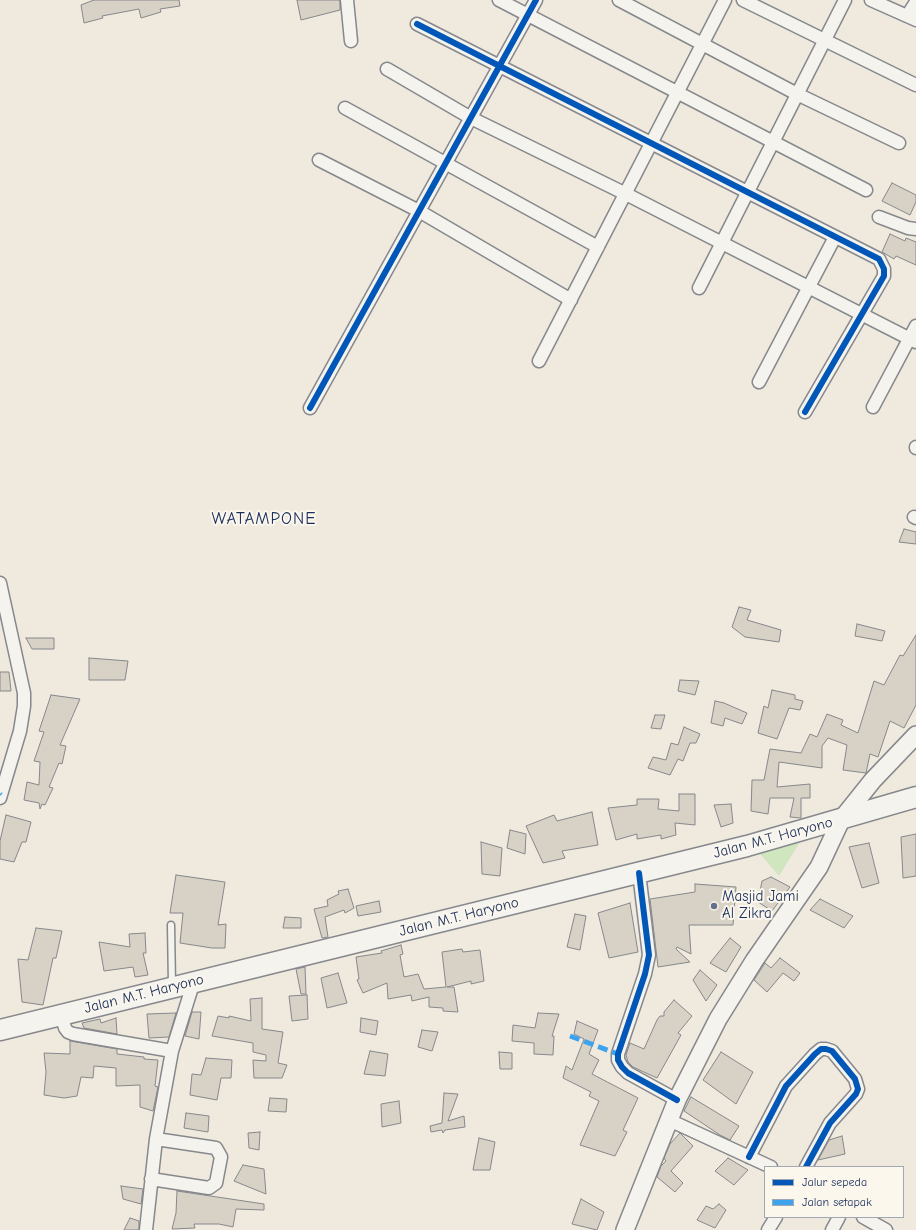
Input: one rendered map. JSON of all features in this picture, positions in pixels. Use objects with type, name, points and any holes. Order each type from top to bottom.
[{"type":"highway","name":"Jalan M.T. Haryono","points":[[0,1030],[172,986],[747,846],[841,820],[916,796]]},
{"type":"main road","points":[[625,1230],[677,1100],[718,1019],[754,961],[819,867],[841,820],[873,780],[916,735]]},
{"type":"street","points":[[347,0],[352,41]]},
{"type":"street","points":[[498,0],[866,190]]},
{"type":"street","points":[[310,408],[536,0]]},
{"type":"street","points":[[619,0],[703,43],[797,94],[899,143]]},
{"type":"street","points":[[539,361],[725,0]]},
{"type":"street","points":[[743,0],[916,85]]},
{"type":"street","points":[[699,288],[845,0]]},
{"type":"street","points":[[870,0],[911,18],[916,2]]},
{"type":"street","points":[[418,24],[653,142],[879,259],[884,269],[884,276],[805,412]]},
{"type":"street","points":[[387,69],[470,118],[626,194],[913,340]]},
{"type":"street","points":[[345,108],[446,162],[598,247]]},
{"type":"street","points":[[319,160],[418,211],[571,300]]},
{"type":"street","points":[[879,217],[908,228],[916,229]]},
{"type":"street","points":[[759,382],[835,237]]},
{"type":"street","points":[[873,407],[913,340],[916,326]]},
{"type":"street","points":[[0,583],[24,693],[24,706],[20,731],[0,796]]},
{"type":"street","points":[[639,872],[649,955],[641,987],[618,1054],[618,1060],[622,1067],[628,1072],[677,1100]]},
{"type":"street","points":[[146,1230],[156,1139],[172,1051],[194,981]]},
{"type":"street","points":[[61,1014],[65,1028],[68,1032],[73,1034],[172,1051]]},
{"type":"street","points":[[749,1157],[786,1086],[821,1049],[832,1050],[854,1079],[858,1089],[856,1094],[830,1123],[807,1166]]},
{"type":"street","points":[[669,1120],[769,1166]]},
{"type":"street","points":[[151,1179],[209,1188],[216,1183],[221,1157],[216,1148],[156,1139]]},
{"type":"street","points":[[768,1230],[775,1218]]},
{"type":"street","points":[[832,1230],[838,1218]]},
{"type":"street","points":[[865,1218],[886,1230]]},
{"type":"lane","points":[[171,924],[172,986]]},
{"type":"green space","points":[[803,837],[779,876],[756,849]]},
{"type":"building","points":[[94,0],[179,0],[180,6],[160,9],[161,12],[141,18],[139,9],[102,16],[103,18],[84,23],[81,5]]},
{"type":"building","points":[[297,0],[340,0],[340,10],[301,20]]},
{"type":"building","points":[[892,183],[916,195],[916,202],[910,215],[882,201]]},
{"type":"building","points":[[890,234],[905,241],[906,238],[916,242],[916,265],[896,256],[894,259],[882,252]]},
{"type":"building","points":[[904,529],[916,532],[916,544],[899,542]]},
{"type":"building","points":[[739,607],[751,610],[747,620],[781,630],[779,642],[745,637],[732,627]]},
{"type":"building","points":[[857,624],[885,631],[882,641],[855,636]]},
{"type":"building","points":[[916,635],[916,705],[904,728],[890,721],[878,757],[870,754],[866,773],[843,770],[847,745],[828,738],[822,746],[822,768],[779,762],[777,787],[810,784],[810,798],[801,798],[801,818],[790,817],[794,798],[770,798],[768,814],[751,811],[752,780],[764,780],[770,749],[801,753],[810,734],[817,737],[827,714],[843,720],[841,725],[858,733],[874,681],[884,685],[900,655],[903,656]]},
{"type":"building","points":[[26,638],[54,638],[54,649],[32,649]]},
{"type":"building","points":[[89,658],[128,661],[125,680],[89,680]]},
{"type":"building","points":[[0,672],[9,672],[11,691],[0,691]]},
{"type":"building","points":[[680,680],[699,681],[695,695],[678,691]]},
{"type":"building","points":[[772,690],[795,695],[795,699],[803,701],[800,710],[789,708],[777,739],[758,733],[764,706],[768,708]]},
{"type":"building","points":[[51,695],[80,699],[60,745],[66,746],[62,764],[59,763],[49,787],[53,788],[45,805],[42,804],[40,809],[39,803],[24,800],[27,782],[39,785],[40,762],[34,761],[44,732],[39,731]]},
{"type":"building","points":[[715,701],[724,703],[747,713],[742,724],[725,718],[723,726],[711,723]]},
{"type":"building","points":[[655,715],[665,715],[661,729],[651,728]]},
{"type":"building","points":[[684,727],[700,734],[696,743],[690,743],[683,761],[678,759],[670,775],[648,768],[653,757],[666,760],[671,743],[678,745]]},
{"type":"building","points":[[679,794],[695,794],[695,825],[675,823],[676,835],[661,839],[661,835],[637,839],[637,834],[616,840],[608,808],[637,805],[637,799],[659,799],[658,809],[679,811]]},
{"type":"building","points":[[731,804],[733,823],[721,827],[714,805]]},
{"type":"building","points":[[592,812],[598,845],[562,851],[565,858],[543,863],[526,826],[554,815],[557,821]]},
{"type":"building","points":[[6,815],[31,822],[26,842],[22,842],[14,862],[0,859],[0,841]]},
{"type":"building","points":[[510,830],[526,834],[525,854],[507,848]]},
{"type":"building","points":[[916,834],[916,876],[903,878],[901,837]]},
{"type":"building","points":[[481,842],[502,848],[500,876],[482,874]]},
{"type":"building","points":[[869,843],[879,883],[862,888],[849,847]]},
{"type":"building","points":[[176,875],[225,882],[218,925],[226,924],[225,948],[212,948],[180,943],[183,913],[170,913]]},
{"type":"building","points":[[771,877],[790,887],[772,911],[758,902],[762,881]]},
{"type":"building","points":[[695,884],[736,887],[733,925],[689,925],[691,954],[677,947],[676,949],[690,962],[658,967],[650,899],[695,892]]},
{"type":"building","points":[[348,889],[354,908],[345,913],[344,910],[325,917],[328,937],[322,938],[314,909],[328,906],[327,900],[339,894],[338,891]]},
{"type":"building","points":[[820,899],[853,916],[844,928],[810,910]]},
{"type":"building","points":[[379,901],[381,912],[358,916],[356,906]]},
{"type":"building","points":[[630,903],[638,952],[609,958],[598,913]]},
{"type":"building","points":[[575,914],[586,916],[580,950],[567,947]]},
{"type":"building","points":[[285,917],[301,918],[301,928],[283,928]]},
{"type":"building","points":[[36,928],[62,931],[56,958],[53,958],[43,1005],[22,1002],[18,959],[28,960]]},
{"type":"building","points":[[145,933],[146,953],[143,953],[148,975],[135,977],[133,967],[104,971],[99,942],[130,947],[129,934]]},
{"type":"building","points":[[730,938],[741,947],[726,972],[710,963]]},
{"type":"building","points":[[401,945],[403,954],[400,955],[404,977],[418,974],[424,989],[446,987],[442,952],[462,949],[463,952],[480,950],[484,981],[471,984],[471,981],[447,987],[454,987],[458,1012],[443,1011],[443,1008],[429,1007],[429,997],[412,1001],[411,995],[388,999],[387,983],[363,993],[357,980],[359,979],[356,957],[382,953],[381,951]]},
{"type":"building","points":[[780,958],[800,973],[794,981],[783,973],[767,992],[754,980],[765,963],[771,968]]},
{"type":"building","points":[[305,967],[306,994],[301,994],[296,969]]},
{"type":"building","points":[[700,970],[717,985],[706,1001],[693,980]]},
{"type":"building","points":[[338,973],[347,1003],[327,1008],[321,978]]},
{"type":"building","points":[[307,995],[308,1019],[292,1021],[289,996]]},
{"type":"building","points":[[262,998],[262,1029],[283,1032],[278,1063],[287,1065],[282,1078],[254,1078],[253,1060],[266,1061],[266,1055],[253,1052],[253,1043],[212,1036],[218,1016],[229,1018],[229,1016],[251,1021],[250,999]]},
{"type":"building","points":[[674,1000],[692,1016],[678,1033],[681,1035],[657,1078],[633,1067],[628,1062],[626,1055],[630,1043],[644,1049],[657,1020],[660,1016],[664,1016],[664,1012]]},
{"type":"building","points":[[192,1012],[201,1012],[199,1039],[185,1036]]},
{"type":"building","points":[[176,1013],[169,1037],[149,1038],[147,1014]]},
{"type":"building","points":[[538,1013],[559,1014],[552,1036],[554,1036],[553,1055],[534,1054],[534,1043],[512,1041],[513,1025],[535,1028]]},
{"type":"building","points":[[116,1018],[117,1034],[84,1028],[82,1023],[100,1019],[101,1023]]},
{"type":"building","points":[[361,1018],[378,1021],[376,1035],[360,1032]]},
{"type":"building","points":[[577,1021],[598,1030],[589,1054],[599,1060],[592,1074],[638,1098],[623,1130],[627,1132],[615,1156],[580,1145],[599,1101],[589,1096],[591,1092],[563,1078],[566,1066],[572,1070],[584,1039],[574,1034]]},
{"type":"building","points":[[422,1030],[438,1032],[432,1051],[418,1047]]},
{"type":"building","points":[[70,1041],[117,1049],[117,1054],[158,1060],[155,1086],[158,1087],[153,1111],[140,1107],[140,1085],[116,1086],[116,1068],[94,1066],[93,1078],[81,1077],[77,1096],[64,1098],[44,1095],[46,1072],[44,1053],[70,1054]]},
{"type":"building","points":[[370,1051],[388,1054],[385,1076],[364,1074]]},
{"type":"building","points":[[499,1052],[512,1053],[512,1069],[500,1069]]},
{"type":"building","points":[[721,1052],[753,1072],[736,1104],[703,1080]]},
{"type":"building","points":[[206,1058],[232,1060],[231,1078],[221,1078],[217,1100],[190,1095],[192,1074],[201,1075]]},
{"type":"building","points":[[444,1093],[458,1094],[448,1121],[464,1116],[465,1127],[445,1130],[443,1133],[442,1130],[431,1132],[430,1126],[442,1123]]},
{"type":"building","points":[[691,1097],[739,1126],[730,1140],[684,1111]]},
{"type":"building","points":[[270,1098],[287,1099],[286,1112],[268,1111]]},
{"type":"building","points":[[399,1101],[401,1123],[382,1127],[381,1104]]},
{"type":"building","points":[[186,1113],[209,1116],[208,1132],[184,1128]]},
{"type":"building","points":[[260,1132],[259,1150],[249,1148],[248,1133]]},
{"type":"building","points":[[680,1133],[693,1146],[671,1171],[683,1183],[675,1192],[657,1177],[661,1166],[666,1161],[664,1158],[670,1144]]},
{"type":"building","points":[[842,1136],[845,1154],[818,1160],[829,1140]]},
{"type":"building","points":[[479,1138],[495,1142],[490,1170],[473,1170]]},
{"type":"building","points":[[728,1158],[748,1170],[734,1185],[715,1171]]},
{"type":"building","points":[[243,1165],[264,1169],[266,1194],[234,1181]]},
{"type":"building","points":[[121,1186],[143,1189],[141,1204],[123,1199]]},
{"type":"building","points":[[177,1191],[264,1204],[264,1210],[236,1209],[233,1227],[219,1224],[194,1224],[195,1228],[172,1229],[176,1213]]},
{"type":"building","points":[[581,1199],[604,1212],[597,1230],[572,1224]]},
{"type":"building","points":[[719,1204],[726,1210],[715,1228],[697,1220],[706,1206],[713,1209]]},
{"type":"building","points":[[130,1218],[139,1221],[139,1230],[124,1230]]},
{"type":"marked path","points":[[570,1036],[618,1054]]},
{"type":"cycle path","points":[[310,408],[536,0]]},
{"type":"cycle path","points":[[417,24],[879,259],[884,269],[884,276],[805,412]]},
{"type":"cycle path","points":[[639,873],[649,955],[645,974],[618,1054],[618,1060],[628,1073],[677,1100]]},
{"type":"cycle path","points":[[749,1157],[786,1086],[815,1054],[821,1049],[826,1049],[832,1051],[855,1079],[858,1089],[856,1094],[830,1123],[807,1166]]},
{"type":"place","name":"Masjid Jami Al Zikra","points":[[714,906]]},
{"type":"district","name":"WATAMPONE","points":[[264,519]]}]
